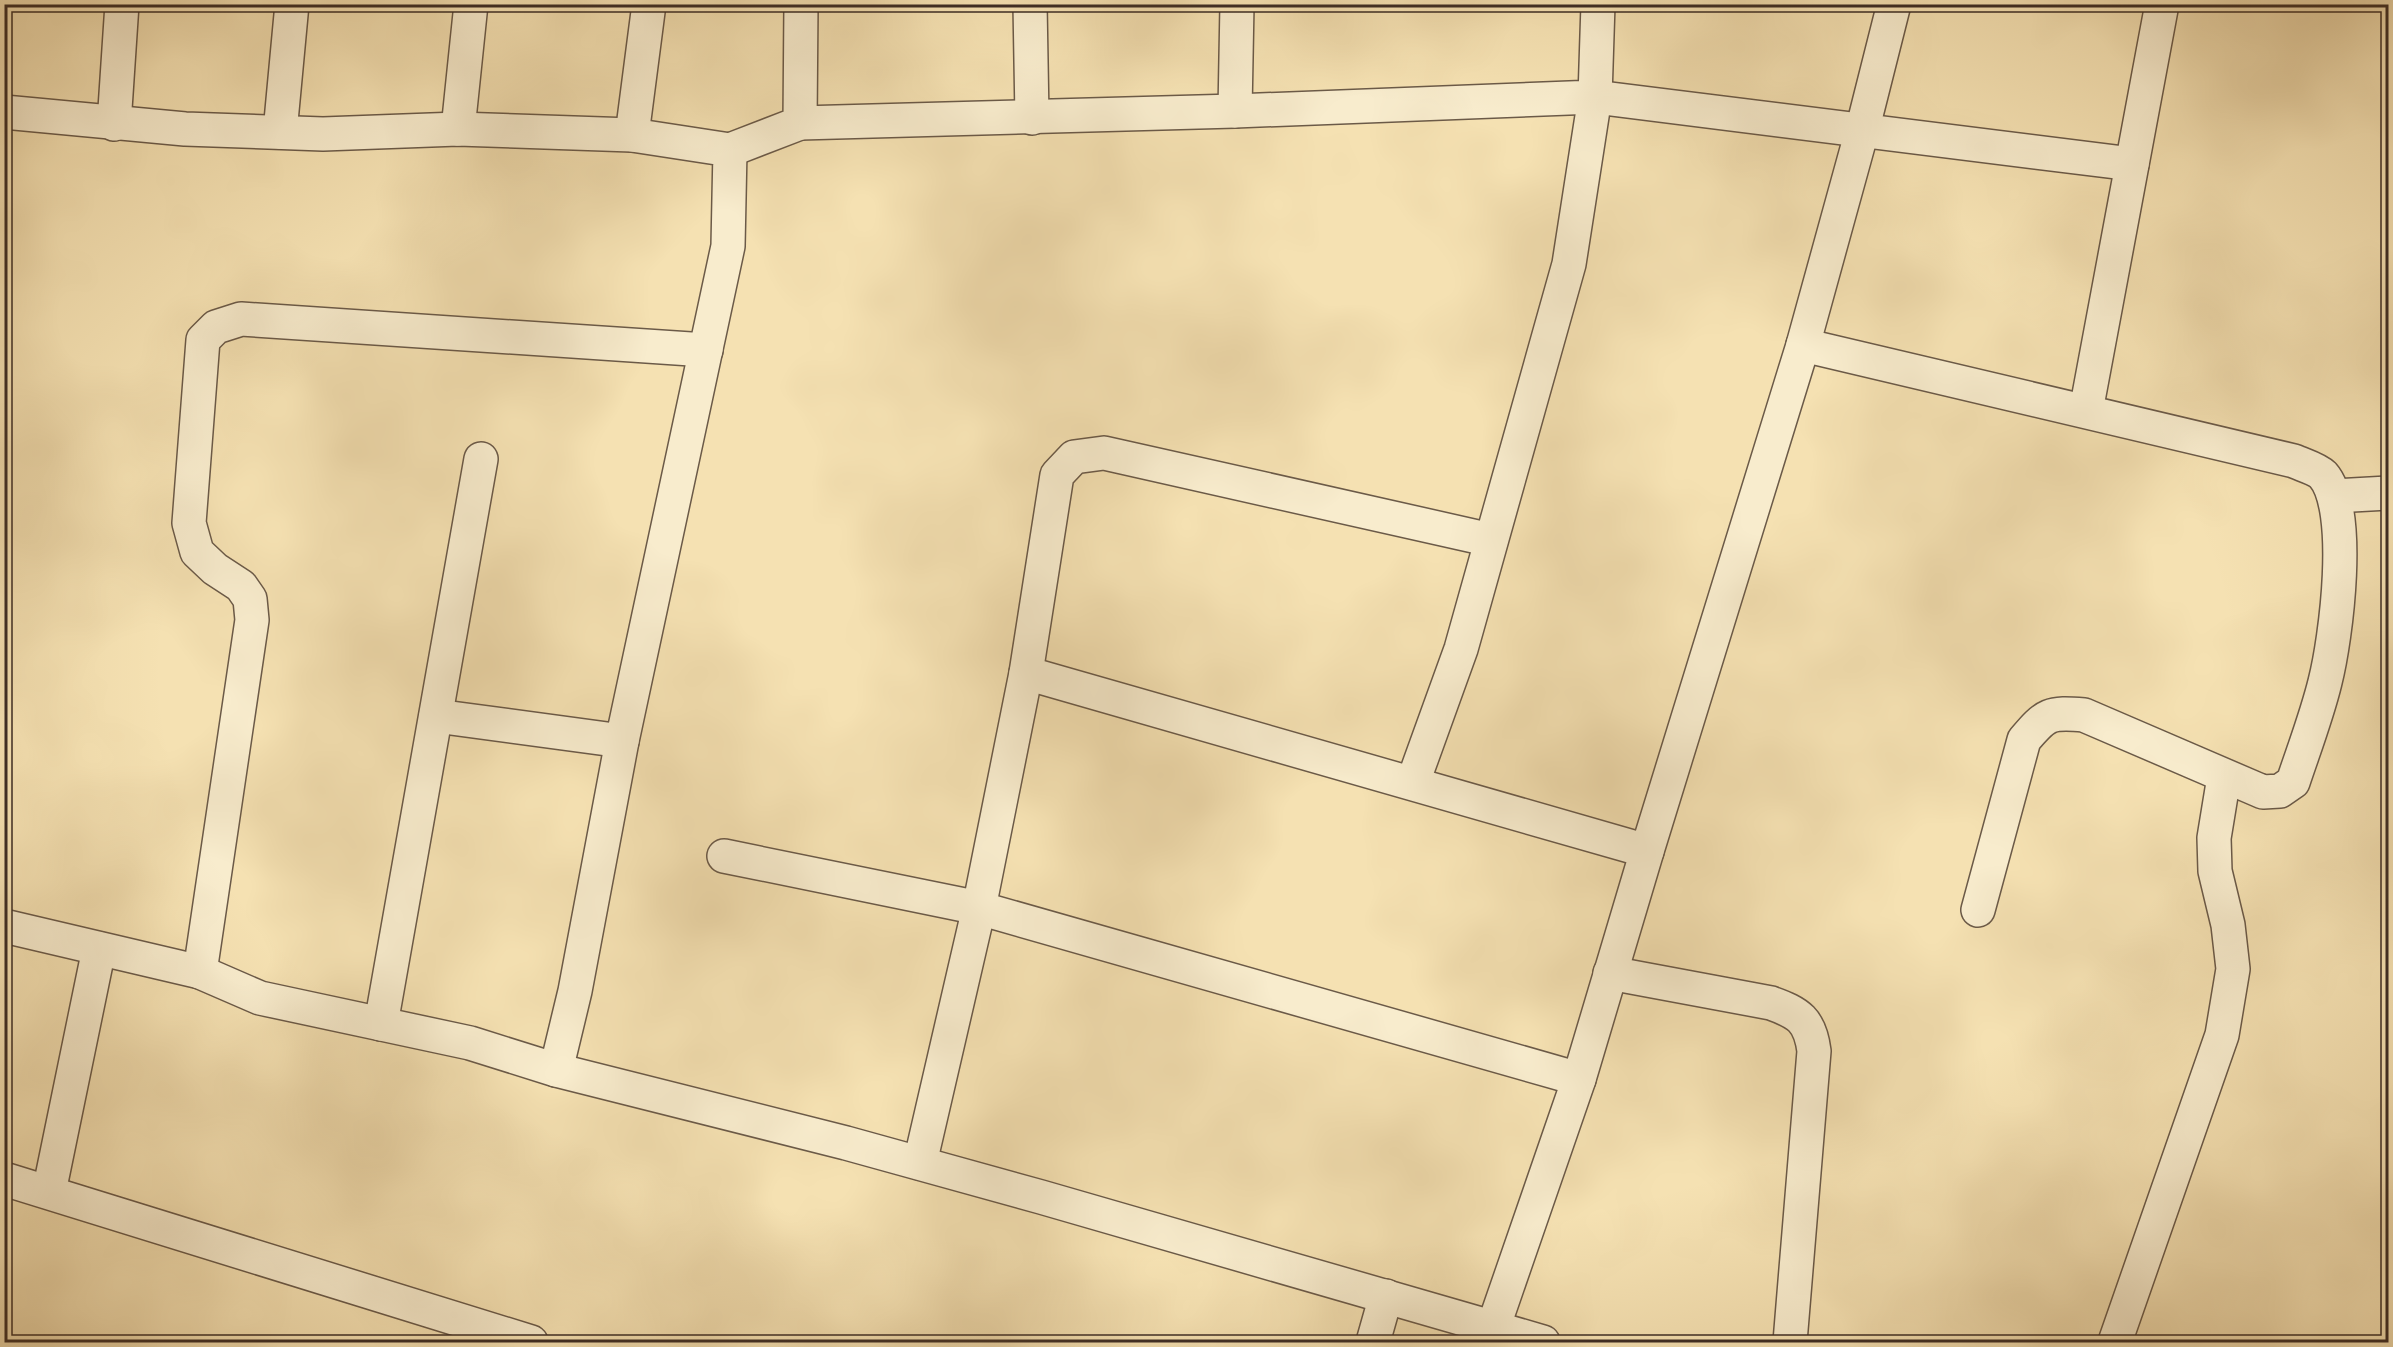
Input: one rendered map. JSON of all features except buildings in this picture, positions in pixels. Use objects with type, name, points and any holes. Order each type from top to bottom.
[{"type":"street","points":[[114,124],[122,4]]},
{"type":"street","points":[[280,132],[292,4]]},
{"type":"street","points":[[458,129],[471,4]]},
{"type":"street","points":[[632,135],[649,4]]},
{"type":"street","points":[[800,123],[801,4]]},
{"type":"street","points":[[1030,4],[1032,118]]},
{"type":"street","points":[[1235,111],[1237,4]]},
{"type":"street","points":[[1413,782],[1461,649],[1569,264],[1595,97],[1598,4]]},
{"type":"street","points":[[1493,1328],[1579,1079],[1803,345],[1862,131],[1894,4]]},
{"type":"street","points":[[2086,411],[2162,4]]},
{"type":"street","points":[[4,112],[185,129],[323,134],[458,129],[632,135],[729,150],[800,123],[1032,118],[1595,97],[2132,164]]},
{"type":"street","points":[[556,1070],[575,991],[622,741],[728,246],[729,150]]},
{"type":"street","points":[[201,972],[252,620],[250,599],[241,586],[215,569],[197,552],[189,523],[203,340],[216,327],[241,320],[706,350]]},
{"type":"street","points":[[1803,345],[2294,461],[2322,475],[2334,496],[2339,531],[2337,617],[2325,682],[2293,782],[2280,791],[2263,792],[2084,715],[2058,713],[2040,721],[2024,740],[1978,910]]},
{"type":"street","points":[[920,1163],[979,908],[1026,674],[1057,475],[1074,457],[1104,453],[1491,540]]},
{"type":"street","points":[[381,1024],[482,459]]},
{"type":"street","points":[[2334,496],[2388,493]]},
{"type":"street","points":[[1026,674],[1413,782],[1647,851]]},
{"type":"street","points":[[436,716],[622,741]]},
{"type":"street","points":[[2115,1342],[2222,1035],[2234,969],[2228,925],[2215,871],[2214,838],[2224,777]]},
{"type":"street","points":[[724,856],[979,908],[1579,1079]]},
{"type":"street","points":[[4,926],[201,972],[260,998],[470,1043],[556,1070],[920,1163],[1543,1342]]},
{"type":"street","points":[[49,1192],[99,949]]},
{"type":"street","points":[[1610,973],[1771,1003],[1794,1011],[1811,1033],[1814,1051],[1790,1342]]},
{"type":"street","points":[[4,1179],[531,1342]]},
{"type":"street","points":[[1373,1342],[1386,1296]]}]
